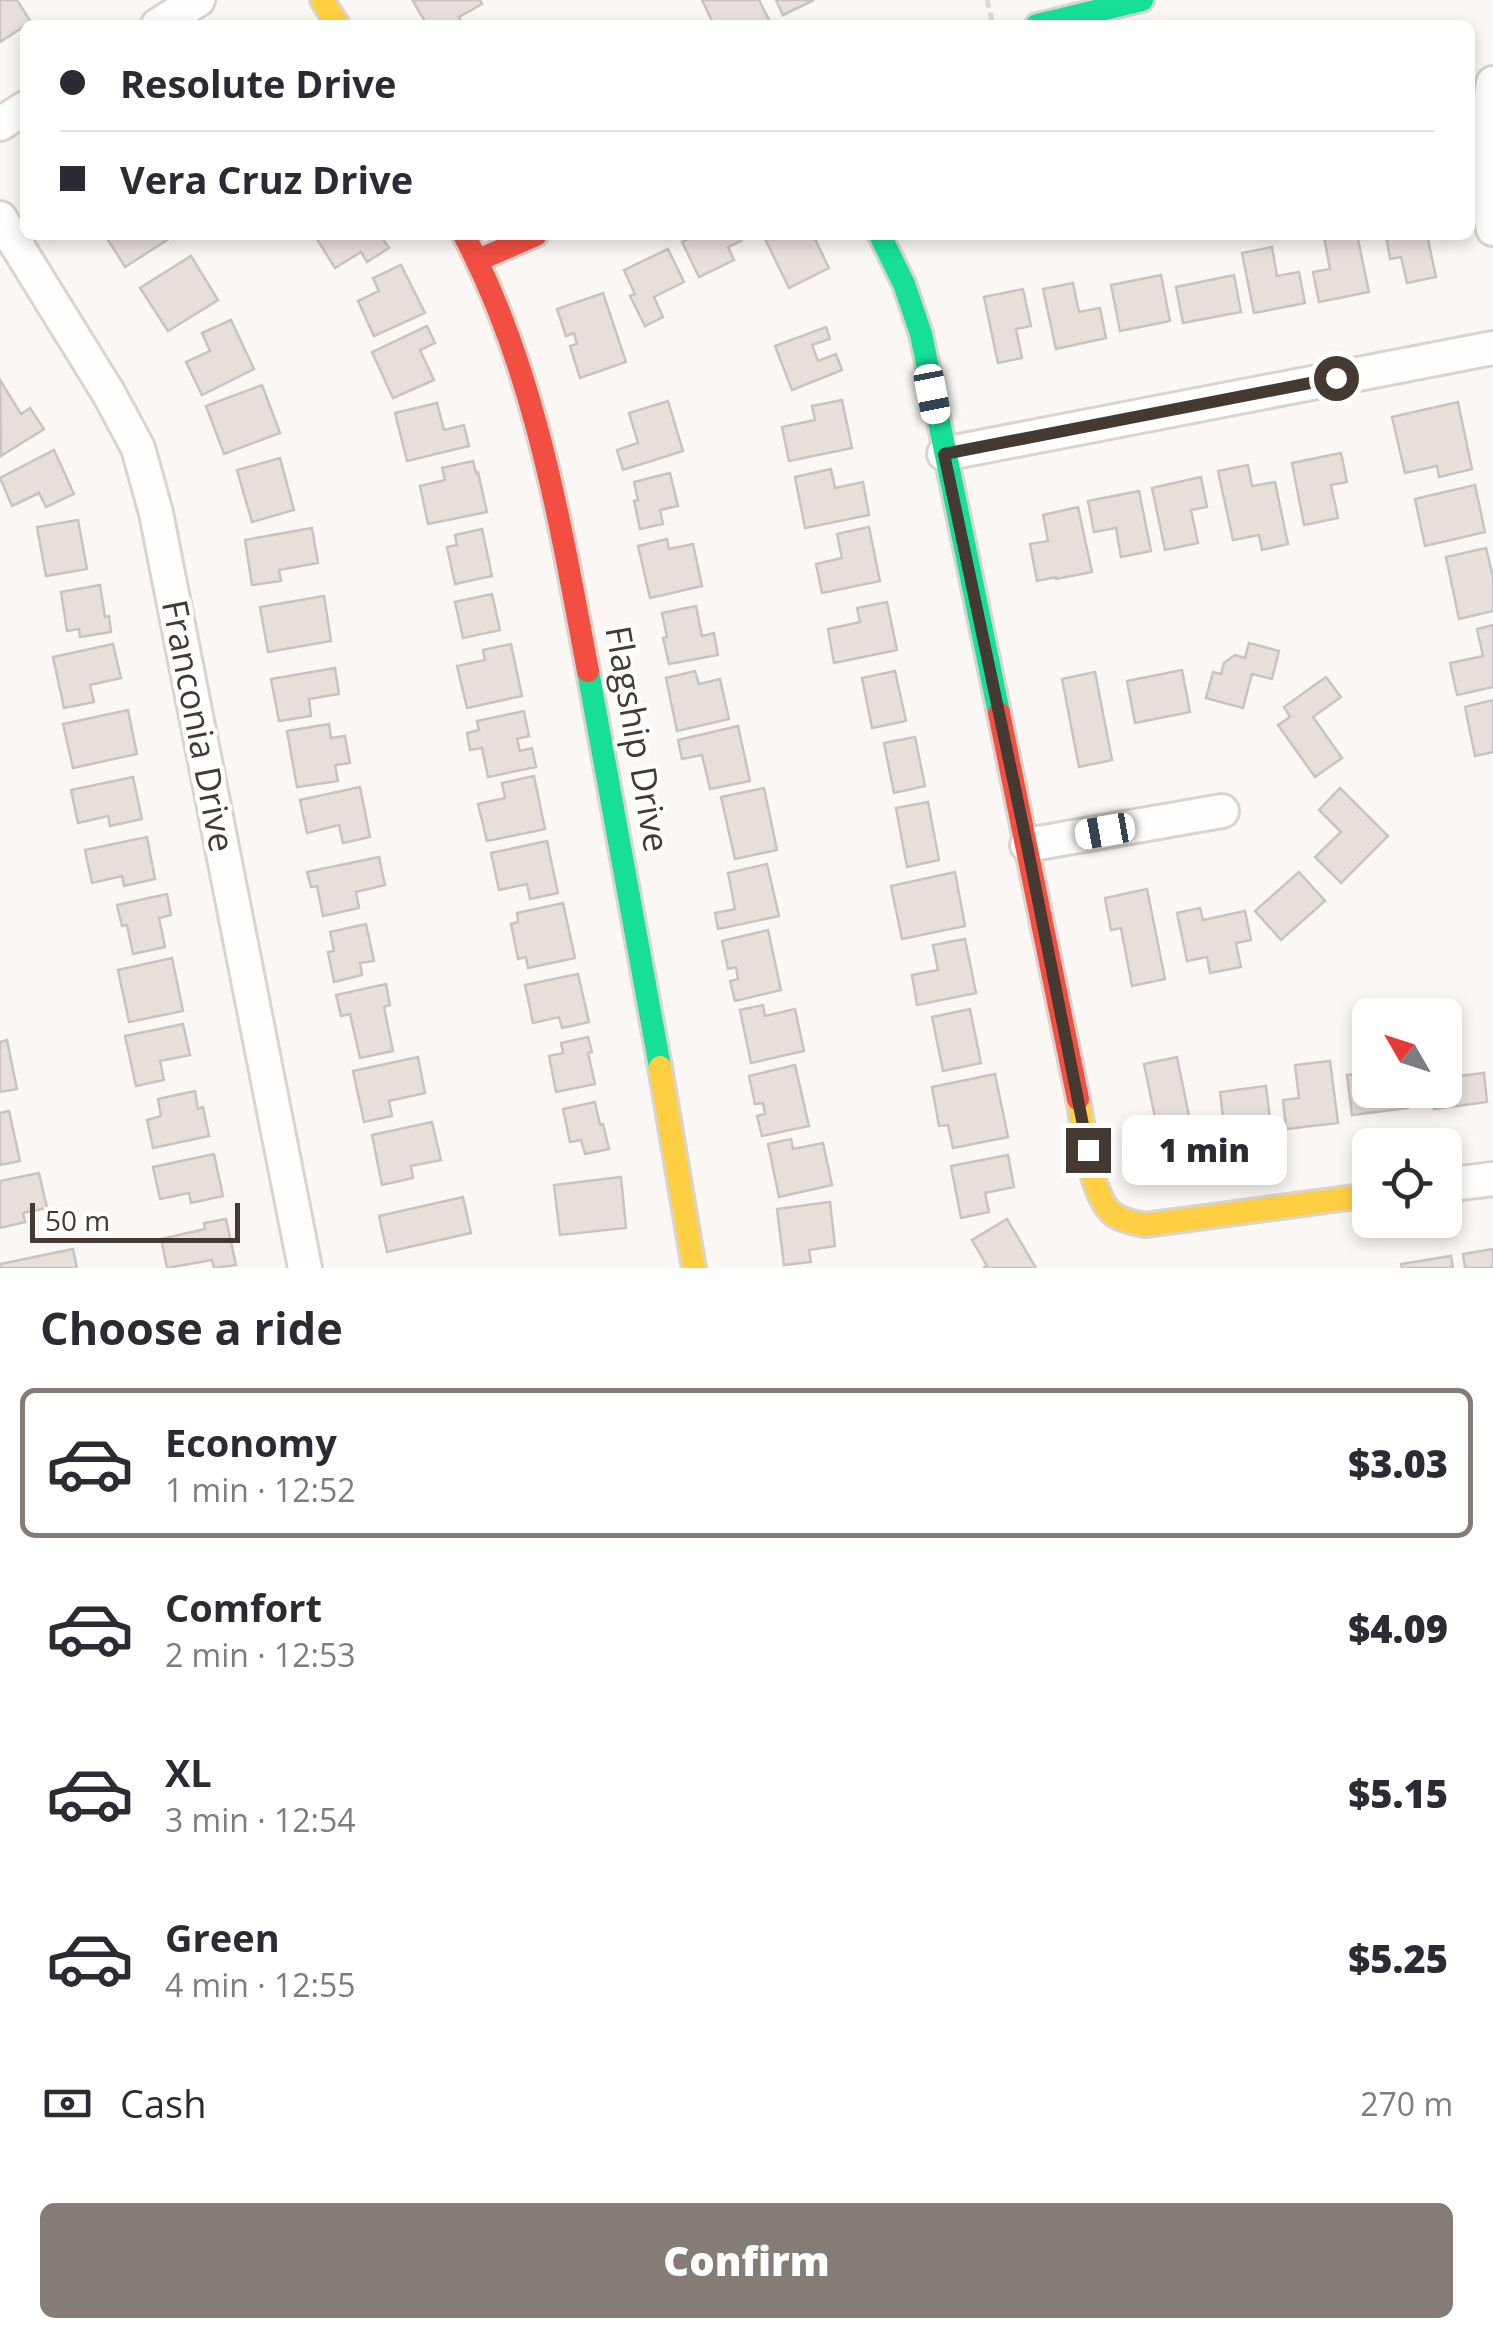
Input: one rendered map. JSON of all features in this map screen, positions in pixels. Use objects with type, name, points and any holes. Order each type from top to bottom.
[{"type":"street","points":[[166,20],[198,0]]},
{"type":"street","points":[[1059,20],[1142,0]]},
{"type":"street","points":[[1493,82],[1481,164],[1493,229]]},
{"type":"street","name":"Franconia Drive","points":[[0,218],[138,448],[156,513],[305,1268]]},
{"type":"street","name":"Flagship Drive","points":[[467,240],[509,332],[535,423],[582,630],[694,1268]]},
{"type":"street","points":[[478,260],[524,240]]},
{"type":"street","points":[[882,240],[904,284],[921,334],[1096,1188],[1106,1210],[1123,1222],[1145,1225],[1352,1197]]},
{"type":"street","points":[[944,454],[1493,348]]},
{"type":"street","points":[[1027,845],[1222,811]]},
{"type":"street","points":[[1462,1183],[1493,1179]]},
{"type":"building","points":[[0,0],[17,0],[30,20],[20,20],[20,29],[0,42]]},
{"type":"building","points":[[480,0],[482,4],[459,17],[460,20],[424,20],[413,1]]},
{"type":"building","points":[[702,0],[759,0],[769,20],[712,20]]},
{"type":"building","points":[[776,0],[814,0],[783,15]]},
{"type":"building","points":[[108,240],[167,240],[125,267]]},
{"type":"building","points":[[318,240],[383,240],[389,248],[367,262],[361,252],[335,268]]},
{"type":"building","points":[[765,240],[815,240],[829,268],[789,288]]},
{"type":"building","points":[[1325,240],[1358,240],[1369,292],[1319,302],[1313,272],[1330,269]]},
{"type":"building","points":[[1387,240],[1428,240],[1436,277],[1407,283],[1401,257],[1390,259]]},
{"type":"building","points":[[741,241],[728,247],[734,260],[699,277],[682,242]]},
{"type":"building","points":[[1272,247],[1277,276],[1299,272],[1305,303],[1254,313],[1242,253]]},
{"type":"building","points":[[668,249],[684,282],[654,297],[663,317],[645,326],[630,296],[635,294],[624,270]]},
{"type":"building","points":[[191,256],[218,300],[168,331],[140,288]]},
{"type":"building","points":[[401,265],[425,313],[374,336],[358,301],[379,291],[373,278]]},
{"type":"building","points":[[1161,275],[1170,321],[1120,331],[1111,285]]},
{"type":"building","points":[[1234,275],[1241,312],[1183,323],[1176,287]]},
{"type":"building","points":[[1073,283],[1079,312],[1100,308],[1106,338],[1056,349],[1043,289]]},
{"type":"building","points":[[1023,289],[1031,326],[1016,329],[1022,358],[998,363],[984,297]]},
{"type":"building","points":[[603,293],[626,362],[580,378],[570,346],[577,344],[574,333],[566,336],[557,309]]},
{"type":"building","points":[[231,320],[254,369],[202,395],[186,362],[210,351],[202,333]]},
{"type":"building","points":[[427,326],[435,343],[420,350],[434,380],[393,398],[372,352]]},
{"type":"building","points":[[826,327],[830,339],[812,345],[818,361],[836,354],[842,370],[792,390],[775,346]]},
{"type":"building","points":[[0,380],[21,414],[30,408],[44,429],[1,456]]},
{"type":"building","points":[[262,385],[280,433],[224,454],[206,406]]},
{"type":"building","points":[[842,400],[852,448],[789,461],[782,427],[815,420],[812,406]]},
{"type":"building","points":[[668,401],[683,451],[623,470],[617,450],[638,443],[629,413]]},
{"type":"building","points":[[1458,402],[1472,469],[1439,477],[1437,466],[1405,473],[1392,417]]},
{"type":"building","points":[[437,403],[444,430],[464,425],[469,446],[407,461],[395,413]]},
{"type":"building","points":[[54,450],[74,494],[46,507],[39,493],[12,506],[0,478]]},
{"type":"building","points":[[1341,453],[1347,482],[1331,485],[1338,518],[1304,525],[1292,463]]},
{"type":"building","points":[[280,458],[294,510],[252,522],[237,470]]},
{"type":"building","points":[[473,461],[487,512],[428,524],[420,486],[445,480],[442,468]]},
{"type":"building","points":[[1248,465],[1252,486],[1275,482],[1288,544],[1262,550],[1259,535],[1233,540],[1218,471]]},
{"type":"building","points":[[831,469],[835,488],[863,482],[869,515],[805,528],[795,477]]},
{"type":"building","points":[[670,473],[678,506],[660,510],[663,524],[640,529],[634,482]]},
{"type":"building","points":[[1201,477],[1207,507],[1191,510],[1198,543],[1165,550],[1152,488]]},
{"type":"building","points":[[1475,485],[1485,532],[1425,546],[1415,499]]},
{"type":"building","points":[[1139,491],[1151,551],[1121,557],[1116,528],[1094,532],[1088,501]]},
{"type":"building","points":[[1078,507],[1092,572],[1037,581],[1030,544],[1048,541],[1043,515]]},
{"type":"building","points":[[78,520],[87,569],[46,576],[37,527]]},
{"type":"building","points":[[869,527],[880,581],[822,593],[816,564],[842,558],[837,534]]},
{"type":"building","points":[[312,528],[318,563],[279,570],[281,581],[252,585],[245,540]]},
{"type":"building","points":[[482,529],[492,576],[455,584],[447,547],[457,545],[455,535]]},
{"type":"building","points":[[667,539],[669,549],[693,544],[702,586],[650,598],[638,546]]},
{"type":"building","points":[[1486,548],[1493,577],[1493,611],[1459,619],[1446,557]]},
{"type":"building","points":[[100,585],[111,632],[80,637],[79,629],[67,631],[61,592]]},
{"type":"building","points":[[492,594],[500,630],[463,638],[455,602]]},
{"type":"building","points":[[324,596],[331,641],[268,652],[260,607]]},
{"type":"building","points":[[887,602],[897,650],[834,663],[828,629],[860,622],[857,608]]},
{"type":"building","points":[[696,606],[702,636],[714,633],[718,655],[669,664],[662,613]]},
{"type":"building","points":[[1493,625],[1493,687],[1457,695],[1450,663],[1483,656],[1477,629]]},
{"type":"building","points":[[1249,643],[1279,651],[1272,679],[1252,674],[1243,708],[1206,698],[1213,672],[1221,674],[1224,663],[1235,655],[1245,658]]},
{"type":"building","points":[[113,644],[121,678],[90,685],[94,702],[64,708],[53,657]]},
{"type":"building","points":[[511,644],[522,696],[467,708],[457,666],[485,660],[483,650]]},
{"type":"building","points":[[335,668],[339,694],[309,699],[311,716],[279,721],[271,679]]},
{"type":"building","points":[[1182,670],[1190,712],[1135,723],[1127,681]]},
{"type":"building","points":[[695,671],[699,684],[720,679],[729,719],[677,731],[666,678]]},
{"type":"building","points":[[895,671],[906,721],[872,728],[862,678]]},
{"type":"building","points":[[1095,672],[1112,760],[1079,767],[1062,679]]},
{"type":"building","points":[[1326,677],[1341,697],[1313,717],[1342,758],[1315,777],[1278,725],[1290,717],[1284,707]]},
{"type":"building","points":[[1493,700],[1493,752],[1475,756],[1465,707]]},
{"type":"building","points":[[128,710],[137,754],[73,768],[63,724]]},
{"type":"building","points":[[524,711],[529,736],[517,739],[520,751],[532,748],[536,767],[488,777],[482,748],[470,750],[467,733],[479,730],[477,721]]},
{"type":"building","points":[[329,724],[331,738],[345,736],[350,763],[335,765],[338,781],[297,787],[287,731]]},
{"type":"building","points":[[738,726],[750,781],[710,789],[702,755],[682,759],[678,740]]},
{"type":"building","points":[[915,737],[925,786],[894,793],[884,743]]},
{"type":"building","points":[[534,776],[545,829],[487,841],[478,804],[505,798],[502,783]]},
{"type":"building","points":[[133,777],[142,819],[110,826],[108,816],[78,823],[71,790]]},
{"type":"building","points":[[360,787],[370,837],[343,843],[339,825],[307,833],[300,800]]},
{"type":"building","points":[[764,788],[777,850],[735,859],[721,797]]},
{"type":"building","points":[[1340,788],[1388,836],[1341,883],[1315,857],[1341,832],[1319,810]]},
{"type":"building","points":[[928,802],[939,860],[907,867],[896,808]]},
{"type":"building","points":[[147,837],[155,879],[124,886],[122,876],[92,883],[85,850]]},
{"type":"building","points":[[547,841],[558,893],[530,899],[527,884],[499,890],[491,853]]},
{"type":"building","points":[[379,857],[385,885],[356,892],[359,908],[323,916],[317,886],[311,887],[307,872]]},
{"type":"building","points":[[767,864],[779,916],[718,929],[715,913],[735,909],[728,873]]},
{"type":"building","points":[[955,872],[965,926],[902,939],[891,886]]},
{"type":"building","points":[[1299,872],[1325,901],[1281,940],[1255,911]]},
{"type":"building","points":[[1147,889],[1165,979],[1132,986],[1121,928],[1111,930],[1105,898]]},
{"type":"building","points":[[167,894],[171,915],[159,918],[165,947],[133,954],[127,925],[122,926],[117,905]]},
{"type":"building","points":[[563,903],[575,958],[528,968],[526,957],[518,959],[511,924],[518,922],[517,913]]},
{"type":"building","points":[[1200,908],[1203,920],[1245,911],[1251,940],[1236,943],[1241,967],[1210,973],[1207,957],[1187,961],[1177,913]]},
{"type":"building","points":[[366,924],[374,961],[360,963],[362,975],[334,982],[328,952],[334,951],[330,932]]},
{"type":"building","points":[[768,930],[781,990],[735,1001],[730,981],[738,979],[736,967],[728,969],[722,941]]},
{"type":"building","points":[[965,939],[976,993],[917,1005],[912,975],[938,970],[933,945]]},
{"type":"building","points":[[172,958],[183,1011],[129,1022],[118,970]]},
{"type":"building","points":[[578,974],[589,1022],[562,1028],[559,1017],[533,1023],[525,985]]},
{"type":"building","points":[[386,984],[390,1005],[384,1007],[393,1051],[360,1058],[350,1014],[341,1016],[336,995]]},
{"type":"building","points":[[763,1005],[765,1016],[795,1009],[804,1051],[751,1063],[740,1010]]},
{"type":"building","points":[[970,1009],[981,1063],[943,1071],[932,1017]]},
{"type":"building","points":[[183,1024],[190,1055],[160,1061],[164,1080],[136,1086],[125,1036]]},
{"type":"building","points":[[588,1037],[595,1084],[556,1092],[549,1056],[563,1053],[561,1043]]},
{"type":"building","points":[[7,1040],[17,1089],[0,1092],[0,1042]]},
{"type":"building","points":[[418,1057],[425,1093],[389,1101],[392,1116],[364,1122],[353,1071]]},
{"type":"building","points":[[1177,1057],[1195,1145],[1162,1151],[1144,1064]]},
{"type":"building","points":[[1330,1061],[1338,1123],[1286,1129],[1283,1100],[1299,1098],[1295,1065]]},
{"type":"building","points":[[795,1065],[809,1126],[762,1136],[757,1116],[765,1114],[763,1103],[755,1104],[749,1076]]},
{"type":"building","points":[[1484,1073],[1487,1102],[1462,1105],[1462,1076]]},
{"type":"building","points":[[995,1074],[1008,1137],[953,1148],[948,1125],[939,1126],[932,1087]]},
{"type":"building","points":[[1347,1075],[1352,1075],[1352,1108],[1408,1108],[1352,1115]]},
{"type":"building","points":[[1266,1086],[1271,1128],[1225,1134],[1220,1092]]},
{"type":"building","points":[[195,1091],[209,1136],[153,1148],[147,1120],[161,1116],[158,1099]]},
{"type":"building","points":[[595,1102],[609,1149],[585,1154],[581,1140],[570,1142],[563,1109]]},
{"type":"building","points":[[9,1111],[20,1161],[0,1165],[0,1113]]},
{"type":"building","points":[[432,1122],[441,1160],[411,1166],[413,1178],[382,1185],[372,1135]]},
{"type":"building","points":[[791,1139],[793,1149],[823,1143],[832,1185],[779,1197],[768,1144]]},
{"type":"building","points":[[214,1154],[223,1196],[191,1203],[189,1193],[160,1199],[153,1167]]},
{"type":"building","points":[[1008,1155],[1014,1187],[985,1193],[989,1212],[961,1218],[951,1166]]},
{"type":"building","points":[[39,1173],[47,1208],[23,1213],[25,1222],[0,1228],[0,1181]]},
{"type":"building","points":[[621,1177],[626,1228],[560,1235],[554,1185]]},
{"type":"building","points":[[463,1197],[471,1233],[387,1252],[379,1216]]},
{"type":"building","points":[[830,1202],[835,1246],[809,1250],[811,1262],[784,1265],[777,1209]]},
{"type":"building","points":[[226,1219],[236,1265],[214,1268],[212,1260],[167,1268],[161,1239],[205,1229],[204,1223]]},
{"type":"building","points":[[1007,1219],[1036,1268],[983,1268],[987,1266],[972,1240]]},
{"type":"building","points":[[73,1249],[77,1268],[0,1268],[0,1264]]},
{"type":"building","points":[[1493,1249],[1493,1268],[1465,1268],[1463,1254]]},
{"type":"building","points":[[1451,1256],[1453,1268],[1402,1268],[1401,1264]]},
{"type":"traffic: fast","points":[[1058,20],[1142,0]]},
{"type":"traffic: fast","points":[[882,240],[904,284],[921,334],[999,713]]},
{"type":"traffic: fast","points":[[588,671],[660,1067]]},
{"type":"traffic: slow","points":[[322,0],[335,20]]},
{"type":"traffic: slow","points":[[660,1067],[694,1268]]},
{"type":"traffic: slow","points":[[1078,1099],[1099,1194],[1114,1215],[1125,1220],[1145,1225],[1352,1197]]},
{"type":"traffic: jam","points":[[466,240],[489,286],[527,393],[555,503],[588,671]]},
{"type":"traffic: jam","points":[[478,260],[524,240]]},
{"type":"traffic: jam","points":[[999,713],[1078,1099]]},
{"type":"route","points":[[1088,1150],[944,454],[1336,378]]}]
